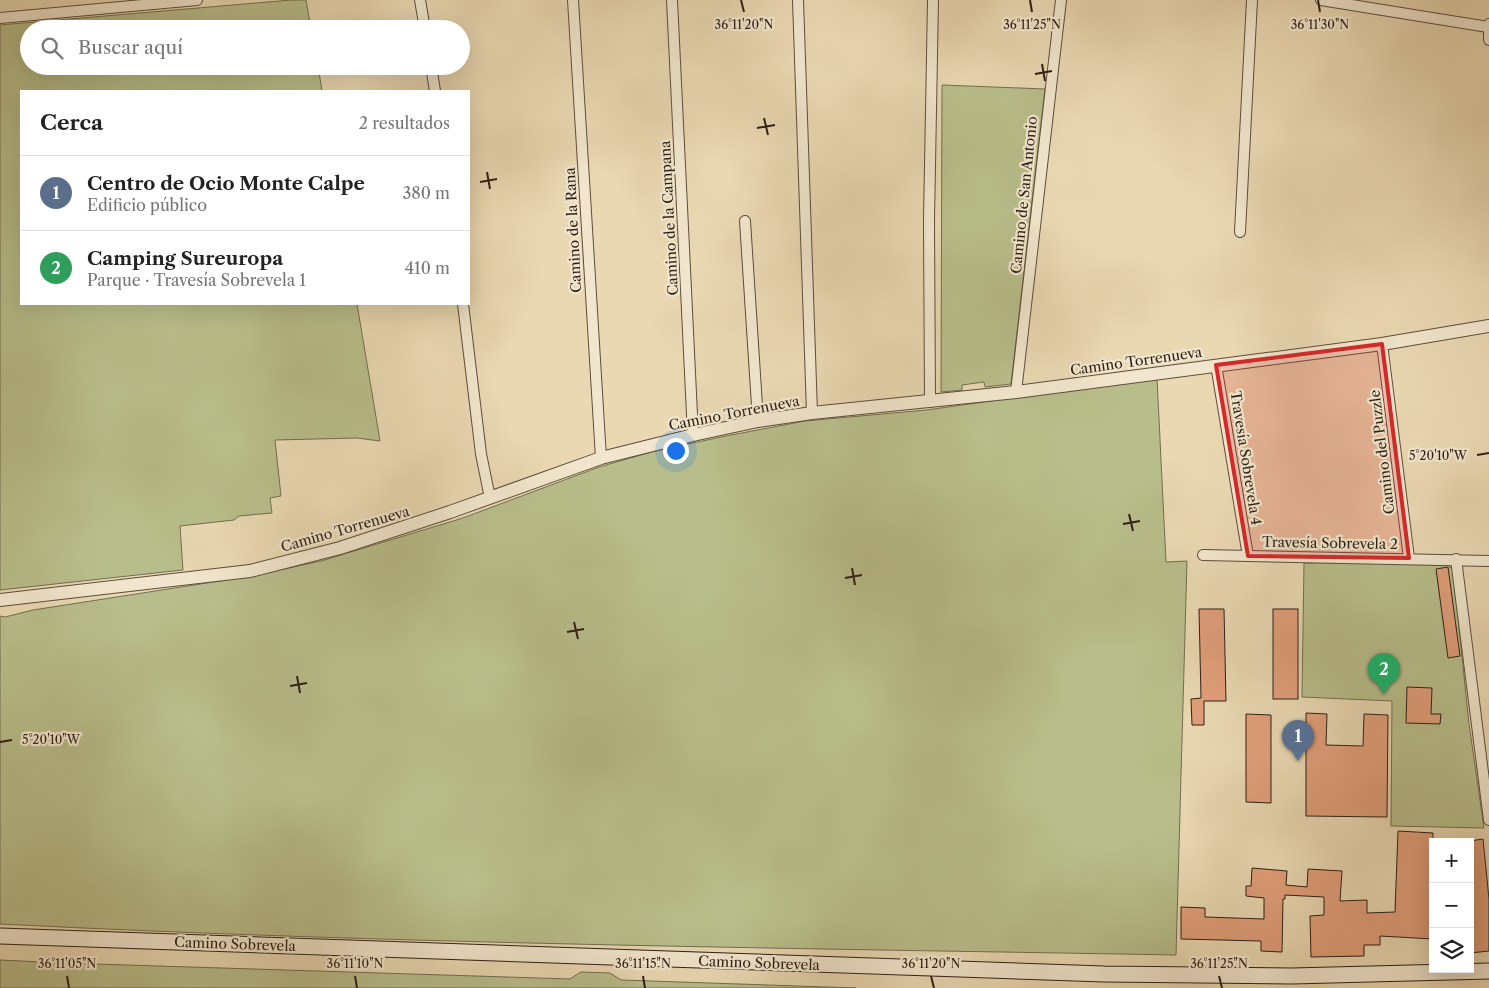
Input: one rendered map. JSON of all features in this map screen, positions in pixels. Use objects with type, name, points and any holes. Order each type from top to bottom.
[{"type":"main road","name":"Camino Sobrevela","points":[[0,936],[1104,974],[1292,976],[1489,971]]},
{"type":"street","points":[[0,18],[196,0]]},
{"type":"street","points":[[420,0],[423,20]]},
{"type":"street","name":"Camino de la Rana","points":[[573,0],[601,458]]},
{"type":"street","name":"Camino de la Campana","points":[[672,0],[693,434]]},
{"type":"street","points":[[798,0],[812,414]]},
{"type":"street","points":[[930,402],[929,220],[934,0]]},
{"type":"street","name":"Camino de San Antonio","points":[[1016,392],[1061,0]]},
{"type":"street","points":[[1240,232],[1252,0]]},
{"type":"street","points":[[1321,0],[1489,25],[1489,40]]},
{"type":"street","points":[[432,75],[435,90]]},
{"type":"street","points":[[745,221],[758,421]]},
{"type":"street","points":[[463,305],[481,454],[490,498]]},
{"type":"street","name":"Camino Torrenueva","points":[[0,600],[250,571],[340,548],[490,498],[601,458],[693,434],[758,421],[1016,392],[1382,344],[1489,326]]},
{"type":"street","name":"Camino del Puzzle","points":[[1382,344],[1409,558]]},
{"type":"street","name":"Travesía Sobrevela 4","points":[[1216,366],[1248,556]]},
{"type":"street","name":"Travesía Sobrevela 2","points":[[1203,555],[1489,561]]},
{"type":"street","points":[[1456,559],[1489,820]]},
{"type":"highlighted area","points":[[1382,344],[1409,558],[1248,556],[1216,365]]},
{"type":"green space","points":[[306,0],[309,20],[58,20]]},
{"type":"green space","points":[[20,23],[20,75],[319,75],[322,90],[20,90],[20,305],[357,305],[380,441],[357,438],[275,440],[281,496],[270,498],[272,513],[239,516],[234,520],[180,526],[183,570],[0,590],[0,25]]},
{"type":"green space","points":[[942,85],[1045,89],[1011,384],[985,387],[984,382],[962,385],[962,390],[941,392]]},
{"type":"green space","points":[[1157,378],[1166,562],[1187,561],[1176,955],[441,941],[0,924],[0,616],[5,617],[33,610],[252,576],[321,561],[463,518],[599,467],[655,451],[726,436],[805,421],[926,410]]},
{"type":"green space","points":[[1409,562],[1447,564],[1453,570],[1469,724],[1484,828],[1391,826],[1392,701],[1302,697],[1304,563]]},
{"type":"green space","points":[[0,960],[570,979],[581,972],[610,973],[621,980],[856,988],[0,988]]},
{"type":"building","points":[[1448,567],[1460,656],[1448,658],[1436,569]]},
{"type":"building","points":[[1199,609],[1224,609],[1226,701],[1204,701],[1204,725],[1192,725],[1191,699],[1201,698]]},
{"type":"building","points":[[1273,609],[1298,609],[1298,699],[1273,699]]},
{"type":"building","points":[[1407,687],[1432,688],[1431,714],[1441,714],[1440,724],[1406,723]]},
{"type":"building","points":[[1306,713],[1327,714],[1326,745],[1363,746],[1364,714],[1388,715],[1387,817],[1306,816]]},
{"type":"building","points":[[1246,714],[1271,715],[1271,803],[1246,802]]},
{"type":"building","points":[[1398,831],[1433,833],[1433,838],[1429,838],[1429,939],[1380,936],[1380,945],[1364,945],[1364,956],[1311,957],[1310,916],[1324,915],[1324,897],[1285,895],[1285,899],[1283,899],[1282,952],[1261,951],[1261,941],[1181,939],[1181,907],[1205,908],[1205,917],[1264,919],[1264,898],[1246,896],[1246,886],[1251,886],[1252,868],[1287,871],[1286,885],[1307,887],[1308,869],[1342,871],[1340,901],[1367,900],[1367,913],[1395,912]]},
{"type":"building","points":[[1483,839],[1489,899],[1489,951],[1474,953],[1474,883],[1474,840]]},
{"type":"place","name":"Camping Sureuropa","points":[[1384,694]]},
{"type":"place","name":"Centro de Ocio Monte Calpe","points":[[1298,761]]}]
